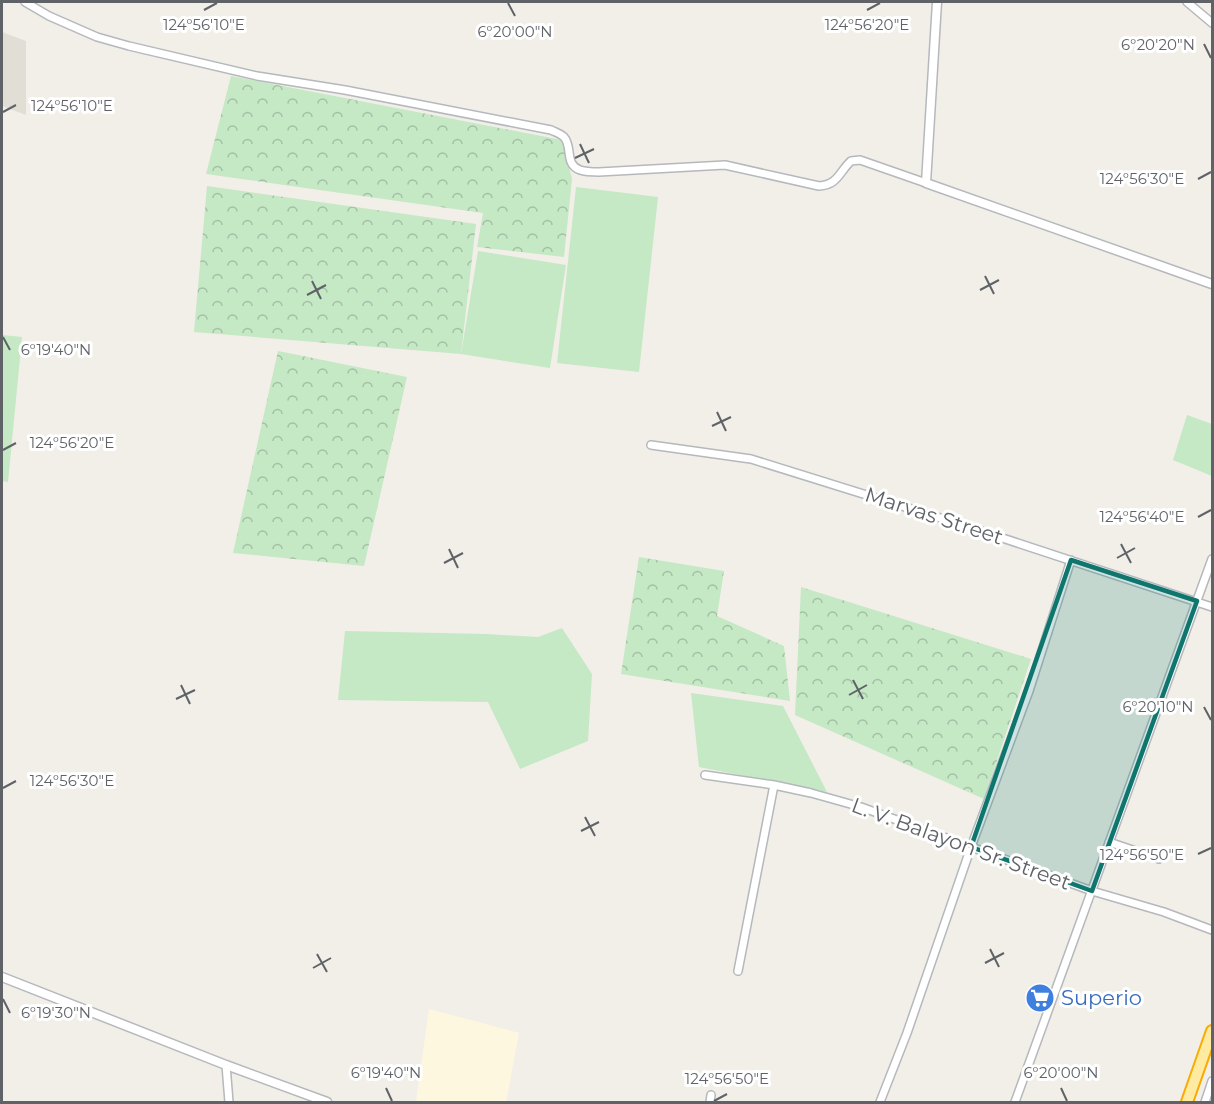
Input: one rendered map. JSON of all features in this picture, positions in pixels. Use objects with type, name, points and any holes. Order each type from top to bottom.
[{"type":"highway","points":[[1187,1102],[1212,1031]]},
{"type":"street","points":[[24,2],[49,16],[97,37],[129,46],[256,76],[345,90],[551,130],[563,136],[568,145],[571,163],[584,171],[725,165],[819,186],[835,181],[851,161],[860,160],[1212,284]]},
{"type":"street","points":[[926,183],[937,2]]},
{"type":"street","points":[[1187,2],[1212,23]]},
{"type":"street","name":"Marvas Street","points":[[651,445],[751,459],[966,526],[1212,607]]},
{"type":"street","points":[[1015,1102],[1212,559]]},
{"type":"street","points":[[879,1102],[907,1033],[971,847],[1029,691],[1071,560]]},
{"type":"street","name":"L. V. Balayon Sr. Street","points":[[705,775],[774,785],[861,807],[1092,891],[1164,912],[1212,930]]},
{"type":"street","points":[[738,971],[774,785]]},
{"type":"street","points":[[1109,842],[1159,859]]},
{"type":"street","points":[[2,977],[327,1102]]},
{"type":"street","points":[[226,1065],[229,1102]]},
{"type":"street","points":[[1205,1102],[1212,1081]]},
{"type":"highlighted area","points":[[1071,560],[1197,601],[1092,891],[971,847]]},
{"type":"shaded area","points":[[2,32],[26,41],[26,115],[2,106]]},
{"type":"shaded area","points":[[429,1009],[519,1033],[506,1102],[416,1102]]},
{"type":"green space","points":[[231,76],[562,140],[572,179],[564,257],[477,247],[483,213],[206,174]]},
{"type":"green space","points":[[207,186],[476,224],[461,354],[194,332]]},
{"type":"green space","points":[[576,187],[658,197],[639,372],[557,363]]},
{"type":"green space","points":[[478,251],[566,265],[550,368],[461,354]]},
{"type":"green space","points":[[2,335],[22,337],[8,482],[2,481]]},
{"type":"green space","points":[[278,351],[407,377],[364,566],[233,553]]},
{"type":"green space","points":[[1187,415],[1212,424],[1212,476],[1173,460]]},
{"type":"green space","points":[[639,557],[724,571],[717,616],[784,646],[790,701],[621,674]]},
{"type":"green space","points":[[801,587],[1031,659],[984,799],[795,715]]},
{"type":"green space","points":[[562,628],[592,674],[588,741],[520,769],[488,702],[338,700],[345,631],[538,637]]},
{"type":"green space","points":[[691,693],[783,706],[827,792],[699,767]]},
{"type":"place","name":"Superio","points":[[1040,998]]}]
